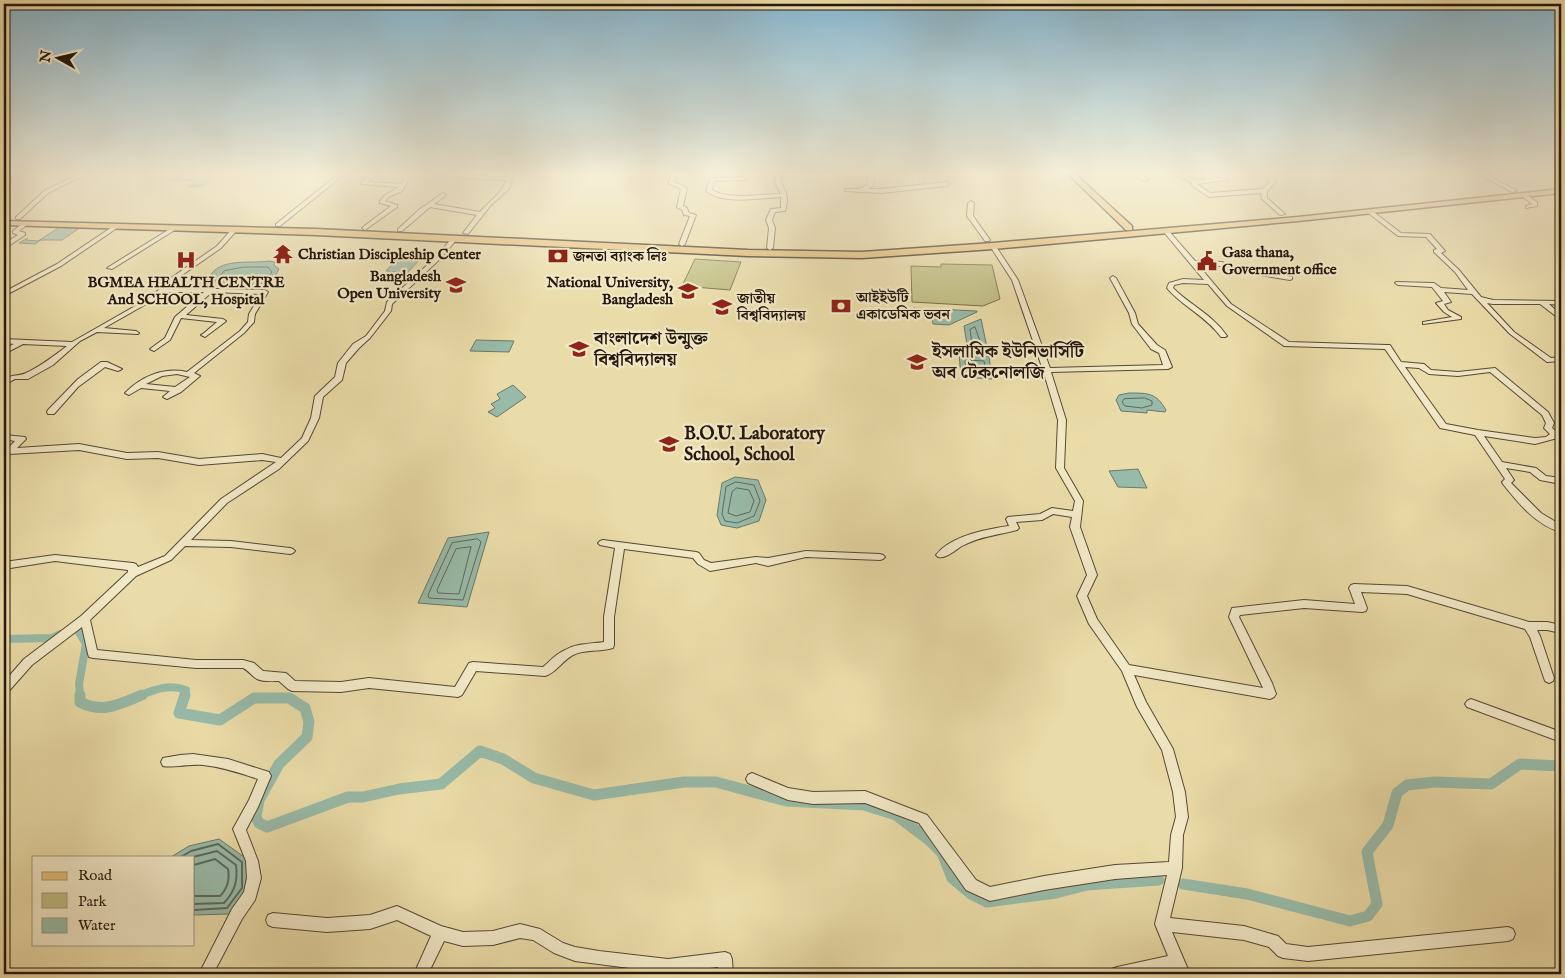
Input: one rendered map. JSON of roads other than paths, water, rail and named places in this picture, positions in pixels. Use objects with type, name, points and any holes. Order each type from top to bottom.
[{"type":"highway","points":[[8,219],[117,226],[454,238],[748,254],[819,255],[888,254],[1231,219]]},
{"type":"highway","points":[[4,223],[22,221],[278,225],[770,248],[895,247],[990,243],[1287,219]]},
{"type":"main road","points":[[1119,219],[1129,228]]},
{"type":"street","points":[[4,247],[23,234],[15,232],[24,219]]},
{"type":"street","points":[[278,225],[286,219]]},
{"type":"street","points":[[365,228],[378,219]]},
{"type":"street","points":[[400,230],[413,219]]},
{"type":"street","points":[[466,233],[477,219]]},
{"type":"street","points":[[682,244],[692,219]]},
{"type":"street","points":[[770,219],[772,228],[770,248]]},
{"type":"street","points":[[972,219],[1015,280],[1047,370],[1062,420],[1060,468],[1079,501],[1075,527],[1092,575],[1082,596],[1093,621],[1126,669],[1141,704],[1167,749],[1179,792],[1182,817],[1177,835],[1176,868],[1162,924],[1176,961],[1184,974]]},
{"type":"street","points":[[1379,219],[1400,235],[1428,235],[1442,251],[1436,251],[1440,257],[1457,271],[1479,299],[1512,334],[1550,360],[1561,359]]},
{"type":"street","points":[[4,294],[59,265],[117,226]]},
{"type":"street","points":[[110,268],[175,228]]},
{"type":"street","points":[[4,383],[13,377],[24,377],[50,363],[96,330],[153,298],[173,279],[219,247],[235,229]]},
{"type":"street","points":[[1165,230],[1208,282],[1240,314],[1287,344],[1387,348],[1443,426],[1535,441],[1558,435]]},
{"type":"street","points":[[4,689],[28,662],[85,619],[133,572],[168,558],[224,501],[283,461],[305,439],[315,418],[318,396],[339,378],[342,363],[356,346],[368,337],[388,311],[388,303],[438,258],[454,238]]},
{"type":"street","points":[[1193,262],[1222,264],[1229,268],[1290,278]]},
{"type":"street","points":[[1047,370],[1168,367],[1162,352],[1154,347],[1136,324],[1113,278]]},
{"type":"street","points":[[1208,282],[1183,281],[1170,284],[1170,288],[1217,325],[1223,336]]},
{"type":"street","points":[[1398,283],[1434,285],[1448,302],[1439,303],[1446,311],[1459,318],[1425,323]]},
{"type":"street","points":[[162,290],[265,292],[252,314],[251,322],[242,332],[189,374]]},
{"type":"street","points":[[154,349],[168,339],[177,318],[210,290]]},
{"type":"street","points":[[1439,290],[1473,292]]},
{"type":"street","points":[[1479,299],[1493,302],[1561,303]]},
{"type":"street","points":[[1542,302],[1561,318]]},
{"type":"street","points":[[180,316],[223,321],[205,335]]},
{"type":"street","points":[[96,330],[136,333]]},
{"type":"street","points":[[4,341],[74,344]]},
{"type":"street","points":[[4,352],[20,343]]},
{"type":"street","points":[[50,412],[69,389],[104,364],[118,369]]},
{"type":"street","points":[[1398,364],[1421,366],[1429,372],[1458,374],[1492,370],[1545,414],[1550,423],[1548,428],[1558,435]]},
{"type":"street","points":[[129,393],[162,372],[196,376],[168,397]]},
{"type":"street","points":[[139,385],[178,390]]},
{"type":"street","points":[[1478,433],[1510,480],[1506,482],[1516,494],[1531,510],[1561,529]]},
{"type":"street","points":[[4,437],[22,439],[9,451],[79,447],[117,454],[158,455],[199,462],[262,457],[283,461]]},
{"type":"street","points":[[1499,464],[1532,470],[1543,478],[1561,481]]},
{"type":"street","points":[[942,555],[955,545],[972,537],[1014,528],[1011,519],[1042,517],[1052,511],[1077,515]]},
{"type":"street","points":[[182,543],[230,544],[290,551]]},
{"type":"street","points":[[604,543],[696,555],[701,562],[710,567],[756,560],[768,562],[806,554],[880,557]]},
{"type":"street","points":[[85,619],[93,654],[196,664],[243,664],[250,666],[261,676],[282,676],[292,686],[341,687],[369,683],[458,692],[473,666],[546,672],[565,655],[576,649],[598,648],[609,645],[609,617],[620,545]]},
{"type":"street","points":[[4,565],[56,558],[133,567],[133,572]]},
{"type":"street","points":[[1126,669],[1270,694],[1267,683],[1234,617],[1236,611],[1304,604],[1362,608],[1354,588],[1407,590],[1529,626],[1561,629]]},
{"type":"street","points":[[1529,626],[1536,636],[1549,678]]},
{"type":"street","points":[[1471,704],[1561,737]]},
{"type":"street","points":[[167,762],[183,758],[208,759],[265,776],[254,803],[239,829],[252,861],[254,878],[250,895],[237,914],[206,974]]},
{"type":"street","points":[[752,780],[796,795],[840,799],[865,797],[923,819],[971,885],[990,894],[1115,872],[1176,868]]},
{"type":"street","points":[[274,920],[327,925],[370,922],[397,913],[440,933],[463,939],[493,938],[520,931],[535,934],[558,948],[575,954],[668,966],[725,959],[726,974]]},
{"type":"street","points":[[1162,924],[1244,933],[1273,941],[1283,950],[1308,954],[1508,934]]},
{"type":"street","points":[[421,974],[440,933]]},
{"type":"street","points":[[1117,974],[1176,961]]},
{"type":"water","points":[[60,227],[75,227],[78,229],[62,240],[41,240],[35,244],[19,243],[28,238],[26,240],[38,241]]},
{"type":"water","points":[[398,258],[420,259],[407,273],[386,271]]},
{"type":"water","points":[[275,262],[274,265],[279,269],[273,280],[267,282],[248,286],[235,286],[220,283],[209,278],[213,271],[227,264]]},
{"type":"water","points":[[913,308],[977,312],[949,325],[933,324],[931,313],[913,312]]},
{"type":"water","points":[[981,319],[988,352],[968,351],[964,326]]},
{"type":"water","points":[[476,340],[514,341],[509,352],[470,351]]},
{"type":"water","points":[[959,354],[989,356],[992,379],[961,377]]},
{"type":"water","points":[[513,385],[526,397],[497,417],[488,412],[495,408],[491,404],[500,399],[497,394]]},
{"type":"water","points":[[1129,393],[1151,395],[1159,400],[1166,410],[1165,412],[1147,410],[1147,413],[1121,411],[1116,400],[1119,395]]},
{"type":"water","points":[[1138,469],[1147,488],[1118,487],[1109,471]]},
{"type":"water","points":[[735,477],[758,480],[766,500],[759,521],[737,528],[721,525],[717,515],[722,483]]},
{"type":"water","points":[[489,532],[467,607],[418,603],[448,538]]},
{"type":"water","points":[[219,839],[247,859],[247,889],[241,900],[229,914],[195,915],[195,856],[173,856],[189,846]]},
{"type":"waterway","points":[[77,629],[86,644],[79,684],[80,696]]},
{"type":"waterway","points":[[4,639],[52,638],[60,634]]},
{"type":"waterway","points":[[139,696],[156,689],[168,687],[186,690],[184,696]]},
{"type":"waterway","points":[[80,696],[80,702],[88,706],[104,707],[119,704],[142,695]]},
{"type":"waterway","points":[[185,695],[179,713],[220,720],[254,698],[289,698],[305,708],[309,722],[307,737],[279,764],[259,800],[256,817],[259,823],[267,827],[348,797],[363,797],[399,789],[441,784],[480,751],[503,759],[534,778],[594,795],[684,782],[716,782],[786,801],[864,805],[896,815],[929,840],[942,853],[952,878],[971,894],[987,902],[1056,893],[1087,885],[1159,880]]},
{"type":"waterway","points":[[1183,884],[1247,894],[1350,921],[1368,916],[1377,904],[1367,852],[1388,825],[1397,793],[1407,785],[1435,782],[1491,784],[1520,764],[1561,766]]},
{"type":"place","name":"Christian Discipleship Center","points":[[283,254]]},
{"type":"place","name":"জনতা ব্যাংক লিঃ","points":[[558,256]]},
{"type":"place","name":"BGMEA HEALTH CENTRE And SCHOOL, Hospital","points":[[186,260]]},
{"type":"place","name":"Gasa thana, Government office","points":[[1207,261]]},
{"type":"place","name":"Bangladesh Open University","points":[[456,285]]},
{"type":"place","name":"National University, Bangladesh","points":[[688,291]]},
{"type":"place","name":"আইইউটি একাডেমিক ভবন","points":[[841,306]]},
{"type":"place","name":"জাতীয় বিশ্ববিদ্যালয়","points":[[722,307]]},
{"type":"place","name":"বাংলাদেশ উন্মুক্ত বিশ্ববিদ্যালয়","points":[[579,349]]},
{"type":"place","name":"ইসলামিক ইউনিভার্সিটি অব টেকনোলজি","points":[[917,362]]},
{"type":"place","name":"B.O.U. Laboratory School, School","points":[[669,444]]}]
